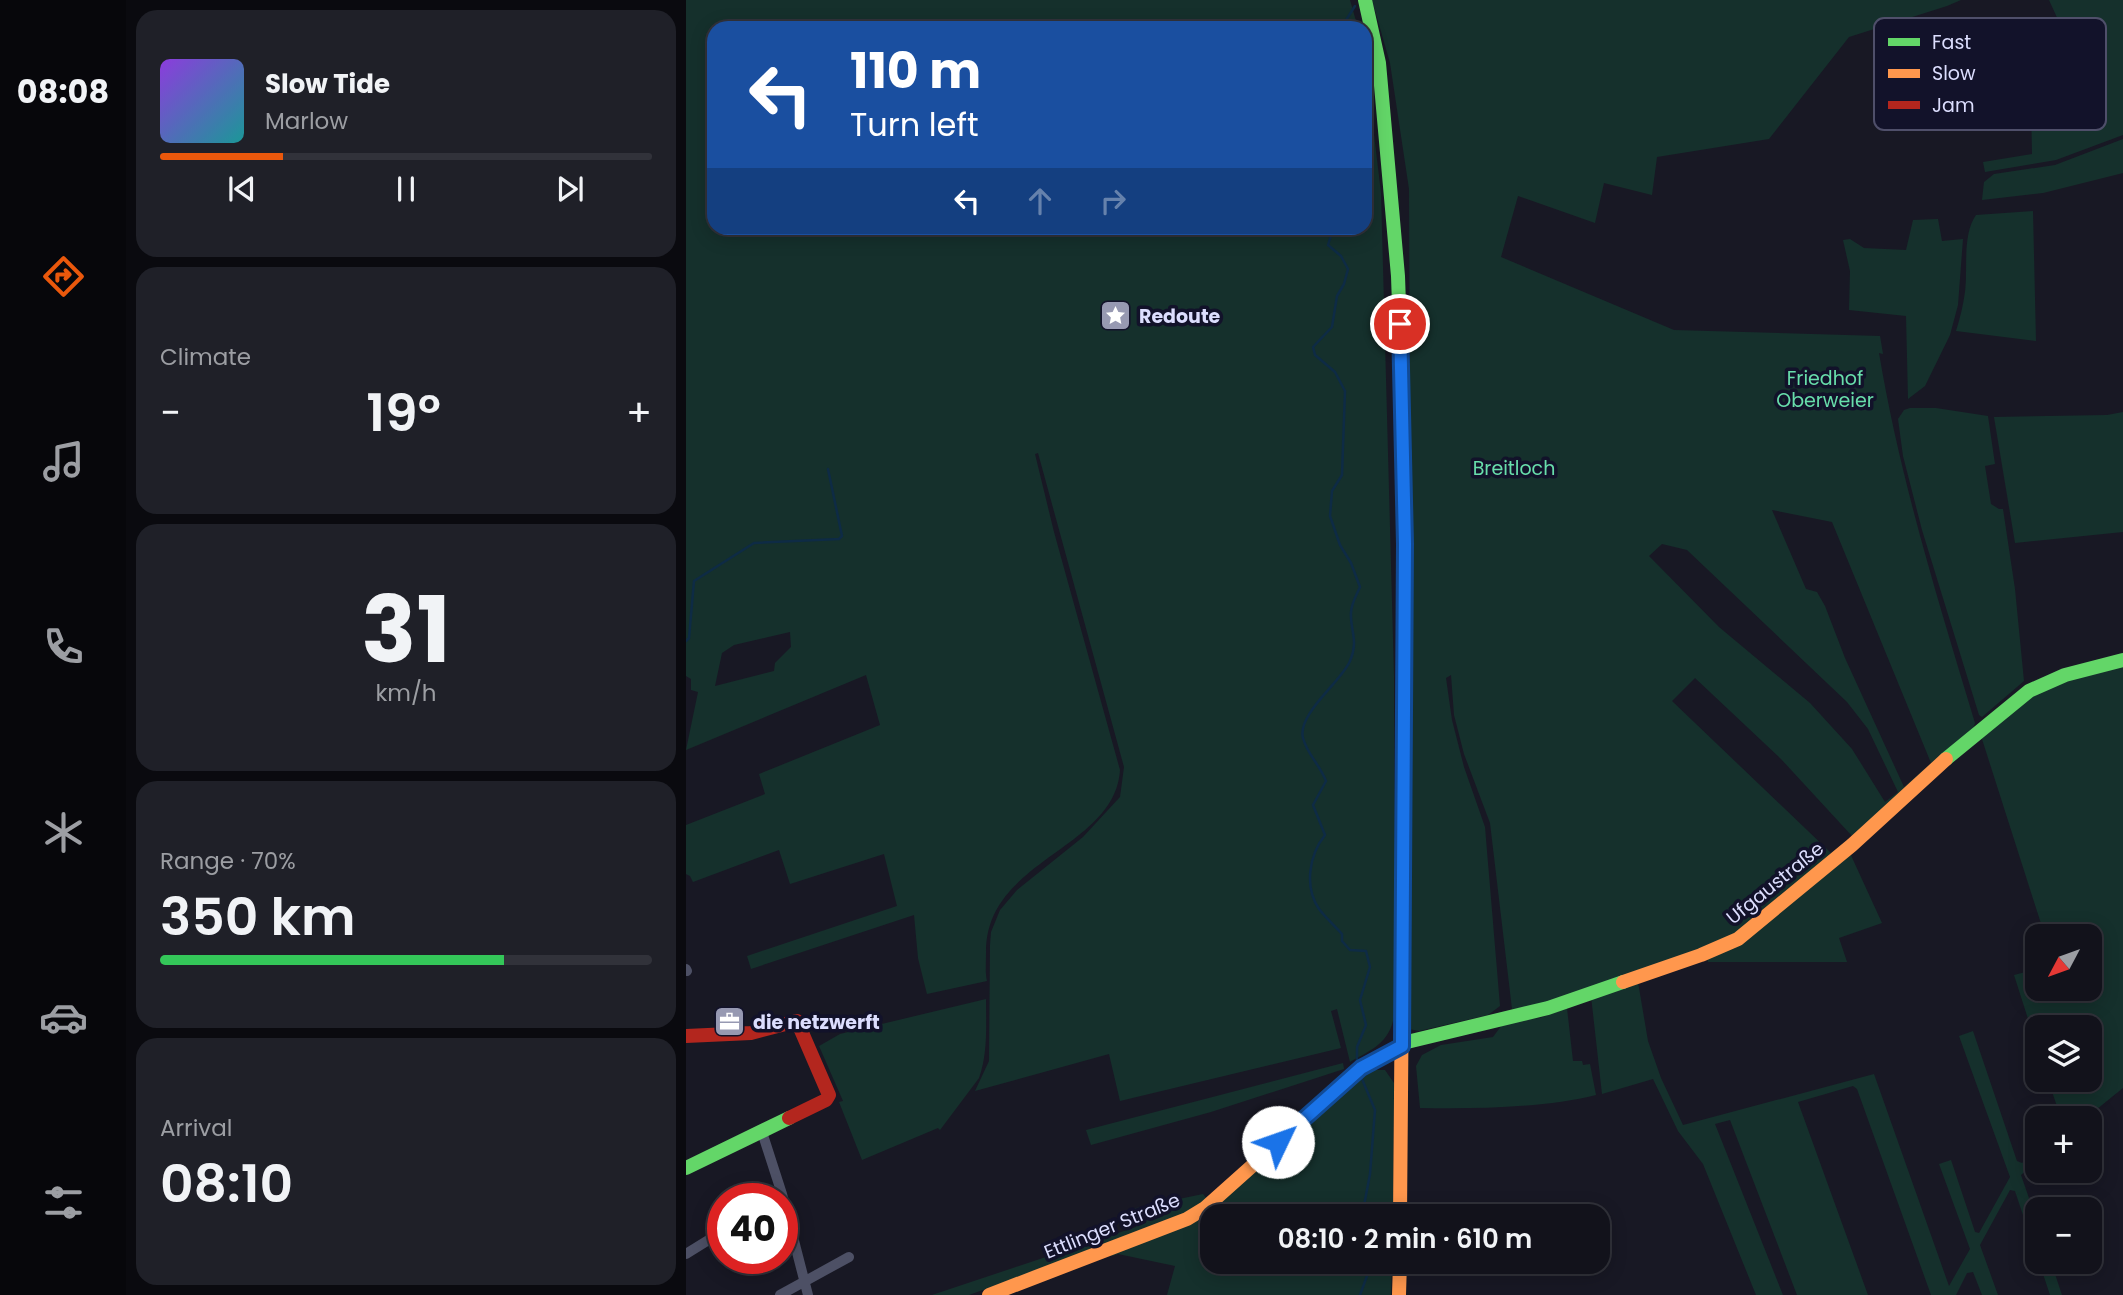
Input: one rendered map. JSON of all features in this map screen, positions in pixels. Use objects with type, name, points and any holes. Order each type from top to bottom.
[{"type":"street","points":[[1365,0],[1370,21]]},
{"type":"street","points":[[1372,32],[1383,100],[1403,372],[1405,558],[1400,1204]]},
{"type":"street","name":"Ufgaustraße","points":[[1402,1046],[1413,1040],[1548,1008],[1723,947],[1754,928],[1852,845],[1941,763],[2029,691],[2065,675],[2123,660]]},
{"type":"street","points":[[686,1036],[751,1033],[797,1021],[829,1096],[826,1100],[686,1168]]},
{"type":"street","name":"Ettlinger Straße","points":[[989,1295],[1173,1225],[1205,1208],[1361,1068],[1402,1046]]},
{"type":"street","points":[[762,1132],[775,1183]]},
{"type":"street","points":[[686,1254],[707,1241]]},
{"type":"street","points":[[780,1295],[849,1257]]},
{"type":"street","points":[[798,1261],[808,1295]]},
{"type":"street","points":[[1399,1295],[1400,1274]]},
{"type":"green space","points":[[686,0],[1350,0],[1356,21],[707,21],[707,235],[1372,235],[1372,118],[1381,193],[1394,676],[1395,1011],[1386,1037],[1350,1062],[1337,1009],[1331,1011],[1341,1048],[1120,1101],[1109,1054],[975,1091],[989,1061],[990,945],[991,932],[1000,910],[1017,890],[1083,837],[1120,797],[1124,767],[1038,453],[1035,454],[1054,532],[1120,770],[1113,797],[1097,819],[1026,875],[1005,896],[991,922],[986,954],[987,981],[927,994],[918,958],[914,915],[751,969],[747,956],[897,906],[884,854],[790,884],[779,850],[693,882],[686,874],[686,825],[765,794],[759,774],[880,725],[866,675],[686,750],[698,692],[691,690],[691,679],[686,676]],"holes":[[[790,632],[791,647],[775,663],[774,671],[715,686],[722,653],[734,645]]]},
{"type":"green space","points":[[1372,0],[1961,0],[1909,18],[1874,18],[1874,29],[1849,37],[1769,139],[1657,157],[1652,195],[1604,183],[1595,223],[1518,196],[1501,257],[1674,330],[1880,336],[1883,354],[1879,353],[1898,447],[1921,539],[1975,723],[1972,731],[1834,854],[1736,935],[1550,1004],[1512,1009],[1490,823],[1464,754],[1454,715],[1451,675],[1446,678],[1452,720],[1464,767],[1485,827],[1500,1006],[1488,1015],[1419,1031],[1409,1029],[1409,189],[1390,63]],"holes":[[[1772,510],[1832,522],[1931,763],[1904,787],[1845,658],[1825,606],[1817,592],[1806,589]],[[1662,544],[1687,550],[1847,702],[1868,729],[1898,792],[1885,802],[1852,749],[1810,703],[1719,627],[1649,556]],[[1695,678],[1781,759],[1852,836],[1831,853],[1672,701]]]},
{"type":"green space","points":[[2049,0],[2123,0],[2123,135],[2056,160],[1985,172],[1983,162],[2032,154],[2032,130],[2106,130],[2106,18],[2057,18]]},
{"type":"green space","points":[[2123,139],[2123,173],[2043,193],[1982,200],[1984,182],[1994,174],[2055,165]]},
{"type":"green space","points":[[2033,211],[2036,341],[1956,331],[1965,292],[1969,232],[1976,215]]},
{"type":"green space","points":[[1938,219],[1942,241],[1963,239],[1958,305],[1950,335],[1925,386],[1908,399],[1906,316],[1849,310],[1850,271],[1843,240],[1850,239],[1864,248],[1906,250],[1913,220]]},
{"type":"green space","points":[[1936,408],[1988,416],[1995,464],[1985,466],[1991,504],[2003,509],[2015,589],[2024,681],[1982,717],[1979,715],[1922,530],[1903,456],[1898,419],[1904,410]]},
{"type":"green space","points":[[2123,412],[2123,532],[2015,543],[1994,417],[2107,415]]},
{"type":"green space","points":[[2123,665],[2123,1088],[2101,1106],[2057,1106],[2052,1092],[2102,1092],[2102,1015],[2027,1015],[2014,975],[2025,972],[2025,1001],[2102,1001],[2102,924],[2041,924],[1981,736],[2048,684]]},
{"type":"green space","points":[[1849,851],[1882,923],[1839,938],[1847,962],[1708,962],[1707,958]]},
{"type":"green space","points":[[1638,982],[1648,1041],[1661,1078],[1683,1125],[1874,1074],[1949,1286],[1970,1249],[1939,1164],[1951,1160],[1975,1232],[1979,1233],[2010,1177],[1959,1036],[1973,1031],[2017,1161],[2022,1163],[2025,1160],[2025,1172],[2021,1175],[2029,1197],[2025,1197],[2025,1221],[2015,1191],[2010,1190],[1980,1245],[1998,1295],[1982,1295],[1973,1272],[1967,1273],[1956,1295],[1931,1295],[1857,1089],[1853,1086],[1798,1102],[1868,1295],[1797,1295],[1730,1120],[1715,1124],[1783,1295],[1756,1295],[1703,1164],[1678,1131],[1653,1079],[1602,1094],[1591,996]]},
{"type":"green space","points":[[986,999],[985,1049],[979,1078],[940,1130],[938,1128],[862,1160],[839,1102],[843,1101],[819,1046],[840,1034]]},
{"type":"green space","points":[[1567,1008],[1573,1061],[1582,1061],[1583,1065],[1590,1064],[1596,1095],[1532,1105],[1420,1108],[1416,1066],[1422,1055],[1441,1045],[1493,1037],[1505,1021],[1540,1018]]},
{"type":"green space","points":[[1343,1063],[1344,1069],[1211,1112],[1091,1145],[1086,1130]]},
{"type":"green space","points":[[1373,1070],[1385,1070],[1394,1083],[1393,1204],[1207,1204],[1349,1082]]},
{"type":"green space","points":[[1203,1194],[1207,1199],[1186,1213],[1079,1255],[969,1295],[932,1295],[1136,1227],[1131,1209]]},
{"type":"green space","points":[[1200,1210],[1200,1274],[1392,1274],[1391,1295],[1167,1295],[1175,1266],[1111,1254],[1181,1226]]},
{"type":"green space","points":[[2043,1274],[2055,1274],[2062,1295],[2050,1295]]},
{"type":"waterway","points":[[1345,21],[1355,6]]},
{"type":"waterway","points":[[1331,235],[1328,245],[1341,256],[1348,269],[1337,296],[1332,327],[1313,347],[1315,355],[1335,372],[1345,391],[1342,475],[1332,491],[1330,516],[1360,587],[1351,610],[1353,654],[1345,669],[1307,719],[1303,738],[1326,781],[1313,805],[1325,835],[1312,861],[1311,891],[1319,909],[1342,934],[1342,941],[1350,950],[1366,951],[1370,967],[1360,1000],[1366,1025],[1357,1047],[1357,1061]]},
{"type":"waterway","points":[[686,641],[689,638],[694,581],[754,543],[839,539],[842,536],[828,469]]},
{"type":"waterway","points":[[1362,1079],[1375,1110],[1370,1174],[1364,1204]]},
{"type":"waterway","points":[[1360,1295],[1367,1274]]},
{"type":"traffic: fast","points":[[1365,0],[1370,21]]},
{"type":"traffic: fast","points":[[1372,32],[1379,63],[1398,276],[1405,477]]},
{"type":"traffic: fast","points":[[1946,759],[2029,691],[2065,675],[2123,660]]},
{"type":"traffic: fast","points":[[1328,1098],[1361,1068],[1407,1042],[1548,1008],[1623,982]]},
{"type":"traffic: fast","points":[[686,1168],[789,1118]]},
{"type":"traffic: slow","points":[[1623,982],[1738,939],[1852,845],[1946,759]]},
{"type":"traffic: slow","points":[[1400,1204],[1403,853]]},
{"type":"traffic: slow","points":[[989,1295],[1187,1219],[1205,1208],[1328,1098]]},
{"type":"traffic: slow","points":[[1399,1295],[1400,1274]]},
{"type":"traffic: jam","points":[[1403,853],[1405,477]]},
{"type":"traffic: jam","points":[[686,1036],[751,1033],[797,1021],[829,1095],[826,1100],[789,1118]]},
{"type":"place","name":"Redoute","points":[[1116,316]]},
{"type":"place","name":"die netzwerft","points":[[730,1022]]},
{"type":"route","points":[[1278,1142],[1361,1068],[1402,1046],[1405,544],[1400,324]]},
{"type":"park label","name":"Friedhof Oberweier","points":[[1825,389]]},
{"type":"park label","name":"Breitloch","points":[[1514,468]]}]
